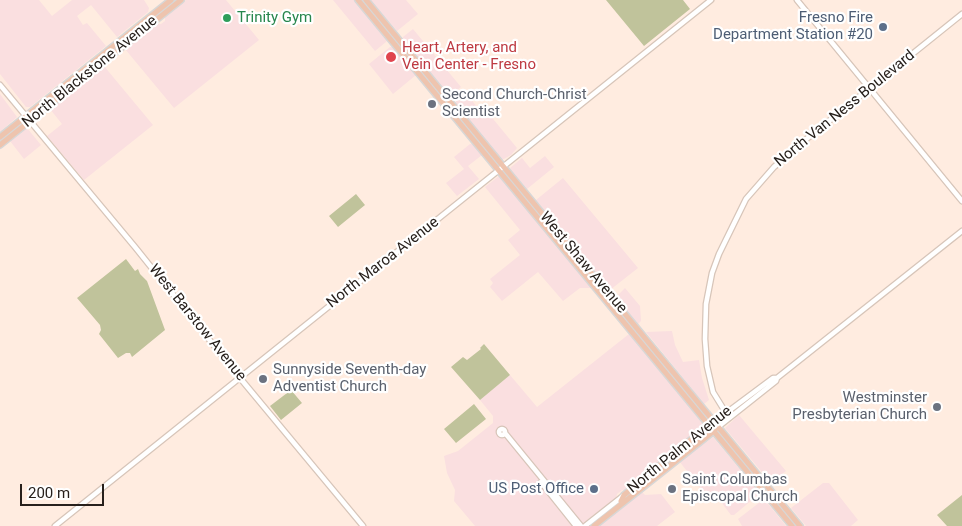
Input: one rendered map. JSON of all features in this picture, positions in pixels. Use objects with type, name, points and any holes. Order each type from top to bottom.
[{"type":"main road","name":"North Blackstone Avenue","points":[[0,145],[28,118],[108,50],[171,0]]},
{"type":"main road","name":"North Blackstone Avenue","points":[[0,137],[87,75],[181,0]]},
{"type":"main road","name":"West Shaw Avenue","points":[[358,0],[672,370],[755,481],[792,526]]},
{"type":"main road","name":"West Shaw Avenue","points":[[366,0],[648,351],[712,423]]},
{"type":"main road","points":[[87,75],[89,69],[106,55],[108,50]]},
{"type":"main road","points":[[648,351],[653,352],[665,368],[672,370]]},
{"type":"main road","name":"North Palm Avenue","points":[[624,495],[712,423]]},
{"type":"main road","name":"West Shaw Avenue","points":[[716,429],[800,526]]},
{"type":"main road","name":"North Palm Avenue","points":[[596,525],[716,429]]},
{"type":"main road","points":[[755,481],[758,481],[766,490],[770,490]]},
{"type":"main road","points":[[765,494],[770,494],[778,504],[788,511]]},
{"type":"main road","points":[[596,525],[604,515],[623,500],[624,495]]},
{"type":"street","name":"North Maroa Avenue","points":[[55,526],[712,0]]},
{"type":"street","points":[[796,0],[962,201]]},
{"type":"street","name":"North Van Ness Boulevard","points":[[726,413],[713,392],[708,366],[705,339],[706,304],[712,273],[727,236],[746,200],[774,167],[804,141],[962,14]]},
{"type":"street","name":"West Barstow Avenue","points":[[0,85],[363,526]]},
{"type":"street","name":"North Palm Avenue","points":[[716,429],[962,230]]},
{"type":"street","name":"North Palm Avenue","points":[[712,423],[773,378],[777,378]]},
{"type":"street","points":[[576,526],[504,434],[581,526]]},
{"type":"street","name":"North Palm Avenue","points":[[585,526],[624,495]]},
{"type":"shaded area","points":[[0,0],[39,0],[52,16],[72,0],[144,0],[149,8],[148,12],[117,37],[91,5],[77,16],[83,25],[87,23],[106,46],[30,107],[26,107],[0,74]]},
{"type":"shaded area","points":[[186,0],[226,0],[259,40],[174,108],[125,49],[157,24],[165,21],[165,17]]},
{"type":"shaded area","points":[[333,0],[354,0],[387,40],[386,42],[375,51]]},
{"type":"shaded area","points":[[370,0],[406,0],[418,14],[397,31]]},
{"type":"shaded area","points":[[413,29],[461,87],[451,95],[449,95],[403,39]]},
{"type":"shaded area","points":[[390,47],[393,47],[416,75],[393,94],[369,64]]},
{"type":"shaded area","points":[[104,66],[153,125],[84,180],[47,136],[62,124],[50,109]]},
{"type":"shaded area","points":[[466,93],[485,117],[489,114],[517,148],[511,155],[502,160],[456,104],[456,101]]},
{"type":"shaded area","points":[[0,94],[17,117],[0,132]]},
{"type":"shaded area","points":[[27,128],[41,145],[24,159],[10,141]]},
{"type":"shaded area","points":[[470,144],[473,144],[482,155],[468,166],[479,179],[457,196],[446,183],[464,169],[454,157]]},
{"type":"shaded area","points":[[545,156],[554,167],[527,189],[510,168],[522,158],[530,168]]},
{"type":"shaded area","points":[[499,176],[592,288],[580,288],[563,301],[538,272],[502,301],[490,287],[493,283],[490,279],[520,255],[508,240],[520,230],[485,187]]},
{"type":"shaded area","points":[[563,178],[638,268],[610,290],[536,200]]},
{"type":"shaded area","points":[[625,288],[640,306],[641,321],[638,324],[616,297]]},
{"type":"shaded area","points":[[672,331],[675,345],[683,362],[699,360],[709,400],[704,404],[646,332]]},
{"type":"shaded area","points":[[629,334],[703,424],[703,427],[583,523],[580,523],[559,496],[555,505],[572,526],[475,526],[454,501],[455,490],[447,473],[444,456],[458,451],[493,423],[493,416],[480,400],[510,375],[537,407]]},
{"type":"shaded area","points":[[739,415],[786,471],[771,483],[725,428]]},
{"type":"shaded area","points":[[713,437],[759,492],[758,495],[734,515],[731,515],[721,502],[717,502],[710,494],[705,494],[679,461]]},
{"type":"shaded area","points":[[823,483],[829,483],[858,520],[851,526],[806,526],[791,508]]},
{"type":"shaded area","points":[[641,491],[645,495],[661,494],[675,512],[657,526],[598,526]]},
{"type":"shaded area","points":[[764,499],[786,526],[742,526],[738,519]]},
{"type":"green space","points":[[606,0],[683,0],[690,9],[644,46]]},
{"type":"green space","points":[[356,194],[365,205],[338,227],[329,216]]},
{"type":"green space","points":[[126,259],[135,271],[138,269],[147,281],[165,330],[132,357],[130,353],[126,353],[118,358],[99,334],[101,330],[100,325],[77,298]]},
{"type":"green space","points":[[484,344],[510,375],[480,400],[451,367],[463,357],[467,360],[481,349]]},
{"type":"green space","points":[[291,390],[302,403],[281,420],[270,406]]},
{"type":"green space","points":[[474,404],[486,419],[456,443],[444,429]]},
{"type":"green space","points":[[962,495],[962,526],[947,526],[937,515]]},
{"type":"place","name":"Trinity Gym","points":[[227,18]]},
{"type":"place","name":"Fresno Fire Department Station #20","points":[[883,27]]},
{"type":"place","name":"Heart, Artery, and Vein Center - Fresno","points":[[391,57]]},
{"type":"place","name":"Second Church-Christ Scientist","points":[[432,104]]},
{"type":"place","name":"Sunnyside Seventh-day Adventist Church","points":[[263,379]]},
{"type":"place","name":"Westminster Presbyterian Church","points":[[937,407]]},
{"type":"place","name":"US Post Office","points":[[594,489]]},
{"type":"place","name":"Saint Columbas Episcopal Church","points":[[672,489]]}]
